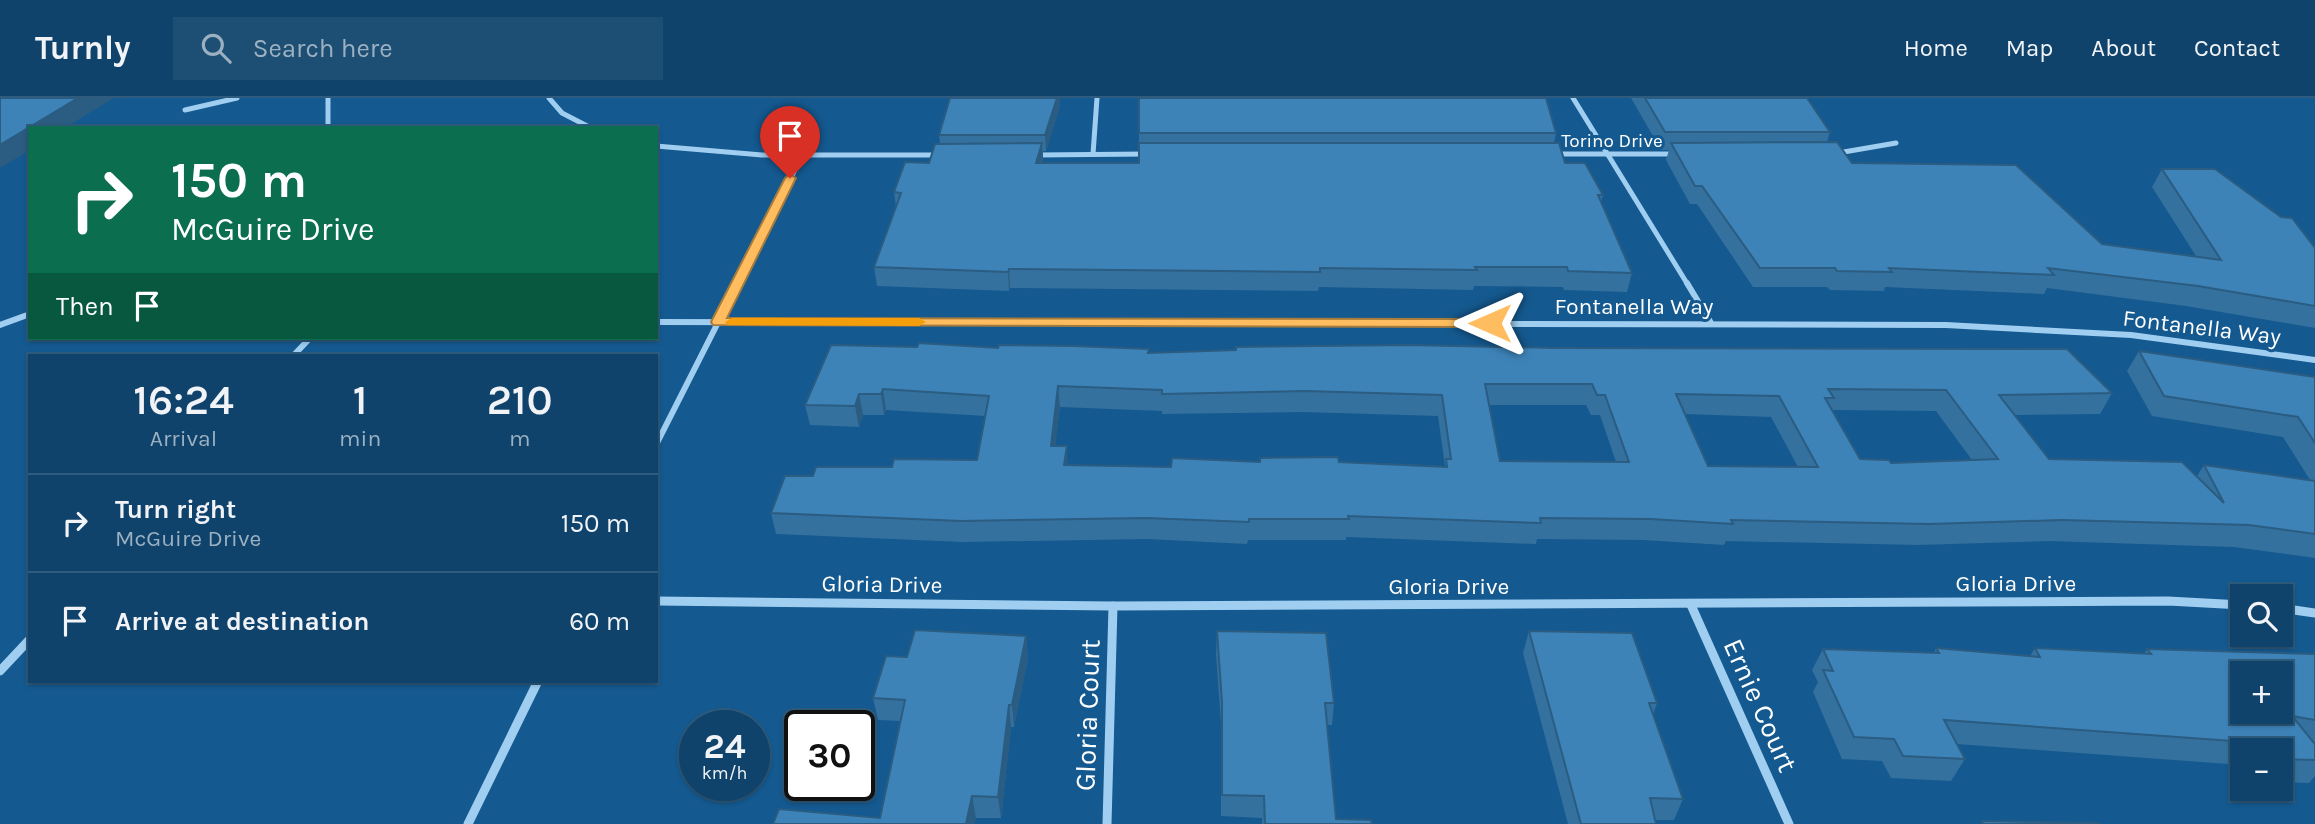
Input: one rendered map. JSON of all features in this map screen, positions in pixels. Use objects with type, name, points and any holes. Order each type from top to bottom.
[{"type":"street","points":[[185,110],[237,98]]},
{"type":"street","points":[[328,98],[328,126]]},
{"type":"street","points":[[549,98],[552,105],[570,119],[587,126]]},
{"type":"street","points":[[1093,154],[1097,98]]},
{"type":"street","points":[[1573,98],[1711,323]]},
{"type":"street","points":[[1825,155],[1896,143]]},
{"type":"street","points":[[658,146],[802,156],[954,155]]},
{"type":"street","points":[[1024,155],[1149,154]]},
{"type":"street","name":"Torino Drive","points":[[1552,154],[1689,154]]},
{"type":"street","points":[[658,440],[802,156]]},
{"type":"street","points":[[0,325],[28,315]]},
{"type":"street","name":"Fontanella Way","points":[[658,322],[1711,323],[2008,327],[2089,331],[2189,341],[2315,360]]},
{"type":"street","points":[[295,354],[308,340]]},
{"type":"street","name":"Gloria Drive","points":[[658,601],[1113,606],[2168,601],[2230,604]]},
{"type":"street","name":"Ernie Court","points":[[1691,605],[1789,824]]},
{"type":"street","name":"Gloria Court","points":[[1107,824],[1113,606]]},
{"type":"street","points":[[2293,610],[2315,613]]},
{"type":"street","points":[[0,671],[28,641]]},
{"type":"street","points":[[468,824],[537,683]]},
{"type":"building","points":[[0,98],[78,98],[28,126],[0,145]]},
{"type":"building","points":[[950,98],[1057,98],[1045,135],[939,135]]},
{"type":"building","points":[[1139,98],[1546,98],[1556,133],[1139,133]]},
{"type":"building","points":[[1645,98],[1807,98],[1830,132],[1665,132]]},
{"type":"building","points":[[1837,142],[1852,163],[2016,165],[2102,244],[2221,260],[2162,169],[2215,169],[2281,217],[2292,218],[2315,248],[2315,306],[2198,286],[2048,268],[2054,275],[1889,268],[1892,272],[1837,271],[1835,268],[1760,268],[1702,186],[1695,186],[1671,143]]},
{"type":"building","points":[[1042,143],[1036,163],[1139,163],[1139,143],[1559,143],[1565,163],[1585,163],[1603,195],[1598,195],[1632,273],[1568,271],[1567,267],[1475,267],[1477,270],[1320,268],[1320,272],[1009,269],[1008,272],[874,267],[901,193],[894,192],[905,162],[929,163],[935,144]]},
{"type":"building","points":[[919,343],[998,348],[999,345],[1074,346],[1149,349],[1148,353],[1236,350],[1236,347],[1409,345],[1555,348],[2067,349],[2112,393],[1999,395],[2049,459],[2182,462],[2224,503],[2204,465],[2315,481],[2315,534],[2249,525],[2062,520],[1929,524],[1731,520],[1733,524],[1650,519],[1540,518],[1541,523],[1348,516],[1349,519],[1249,519],[1249,522],[1146,518],[961,521],[771,513],[785,476],[813,476],[816,467],[892,467],[894,459],[977,460],[989,396],[883,389],[881,394],[859,394],[855,406],[805,405],[831,345],[917,347]],"holes":[[[1485,384],[1592,384],[1597,395],[1605,395],[1629,462],[1500,461]],[[1058,386],[1162,390],[1162,394],[1305,391],[1442,395],[1451,459],[1446,459],[1447,467],[1339,462],[1338,457],[1260,458],[1260,462],[1172,458],[1171,467],[1064,465],[1067,446],[1051,446]],[[1828,389],[1946,390],[1998,459],[1891,463],[1889,460],[1860,459],[1825,398],[1834,398]],[[1676,394],[1779,396],[1818,467],[1708,466]]]},
{"type":"building","points":[[2139,351],[2315,377],[2315,443],[2298,417],[2164,396]]},
{"type":"building","points":[[915,630],[1026,636],[1012,705],[1009,705],[998,797],[972,796],[966,824],[773,824],[779,809],[880,818],[905,700],[873,698],[886,656],[907,657]]},
{"type":"building","points":[[1217,631],[1326,633],[1334,703],[1325,703],[1336,819],[1371,820],[1372,824],[1265,824],[1264,796],[1222,795],[1222,702]]},
{"type":"building","points":[[1529,631],[1632,633],[1657,703],[1649,703],[1683,799],[1650,798],[1656,824],[1581,824]]},
{"type":"building","points":[[1936,648],[2040,657],[2035,648],[2151,654],[2147,649],[2315,654],[2315,720],[2293,716],[2293,661],[2230,661],[2230,724],[2293,724],[2293,717],[2315,744],[2315,760],[2293,759],[2293,738],[2230,738],[2230,741],[1944,720],[1965,759],[1903,756],[1894,739],[1854,737],[1823,670],[1833,671],[1823,649],[1939,653]]},
{"type":"building","points":[[1982,821],[2098,823],[2099,824],[1983,824]]},
{"type":"slow traffic","points":[[732,322],[919,322]]},
{"type":"route","points":[[790,178],[718,322],[1490,323]]}]
